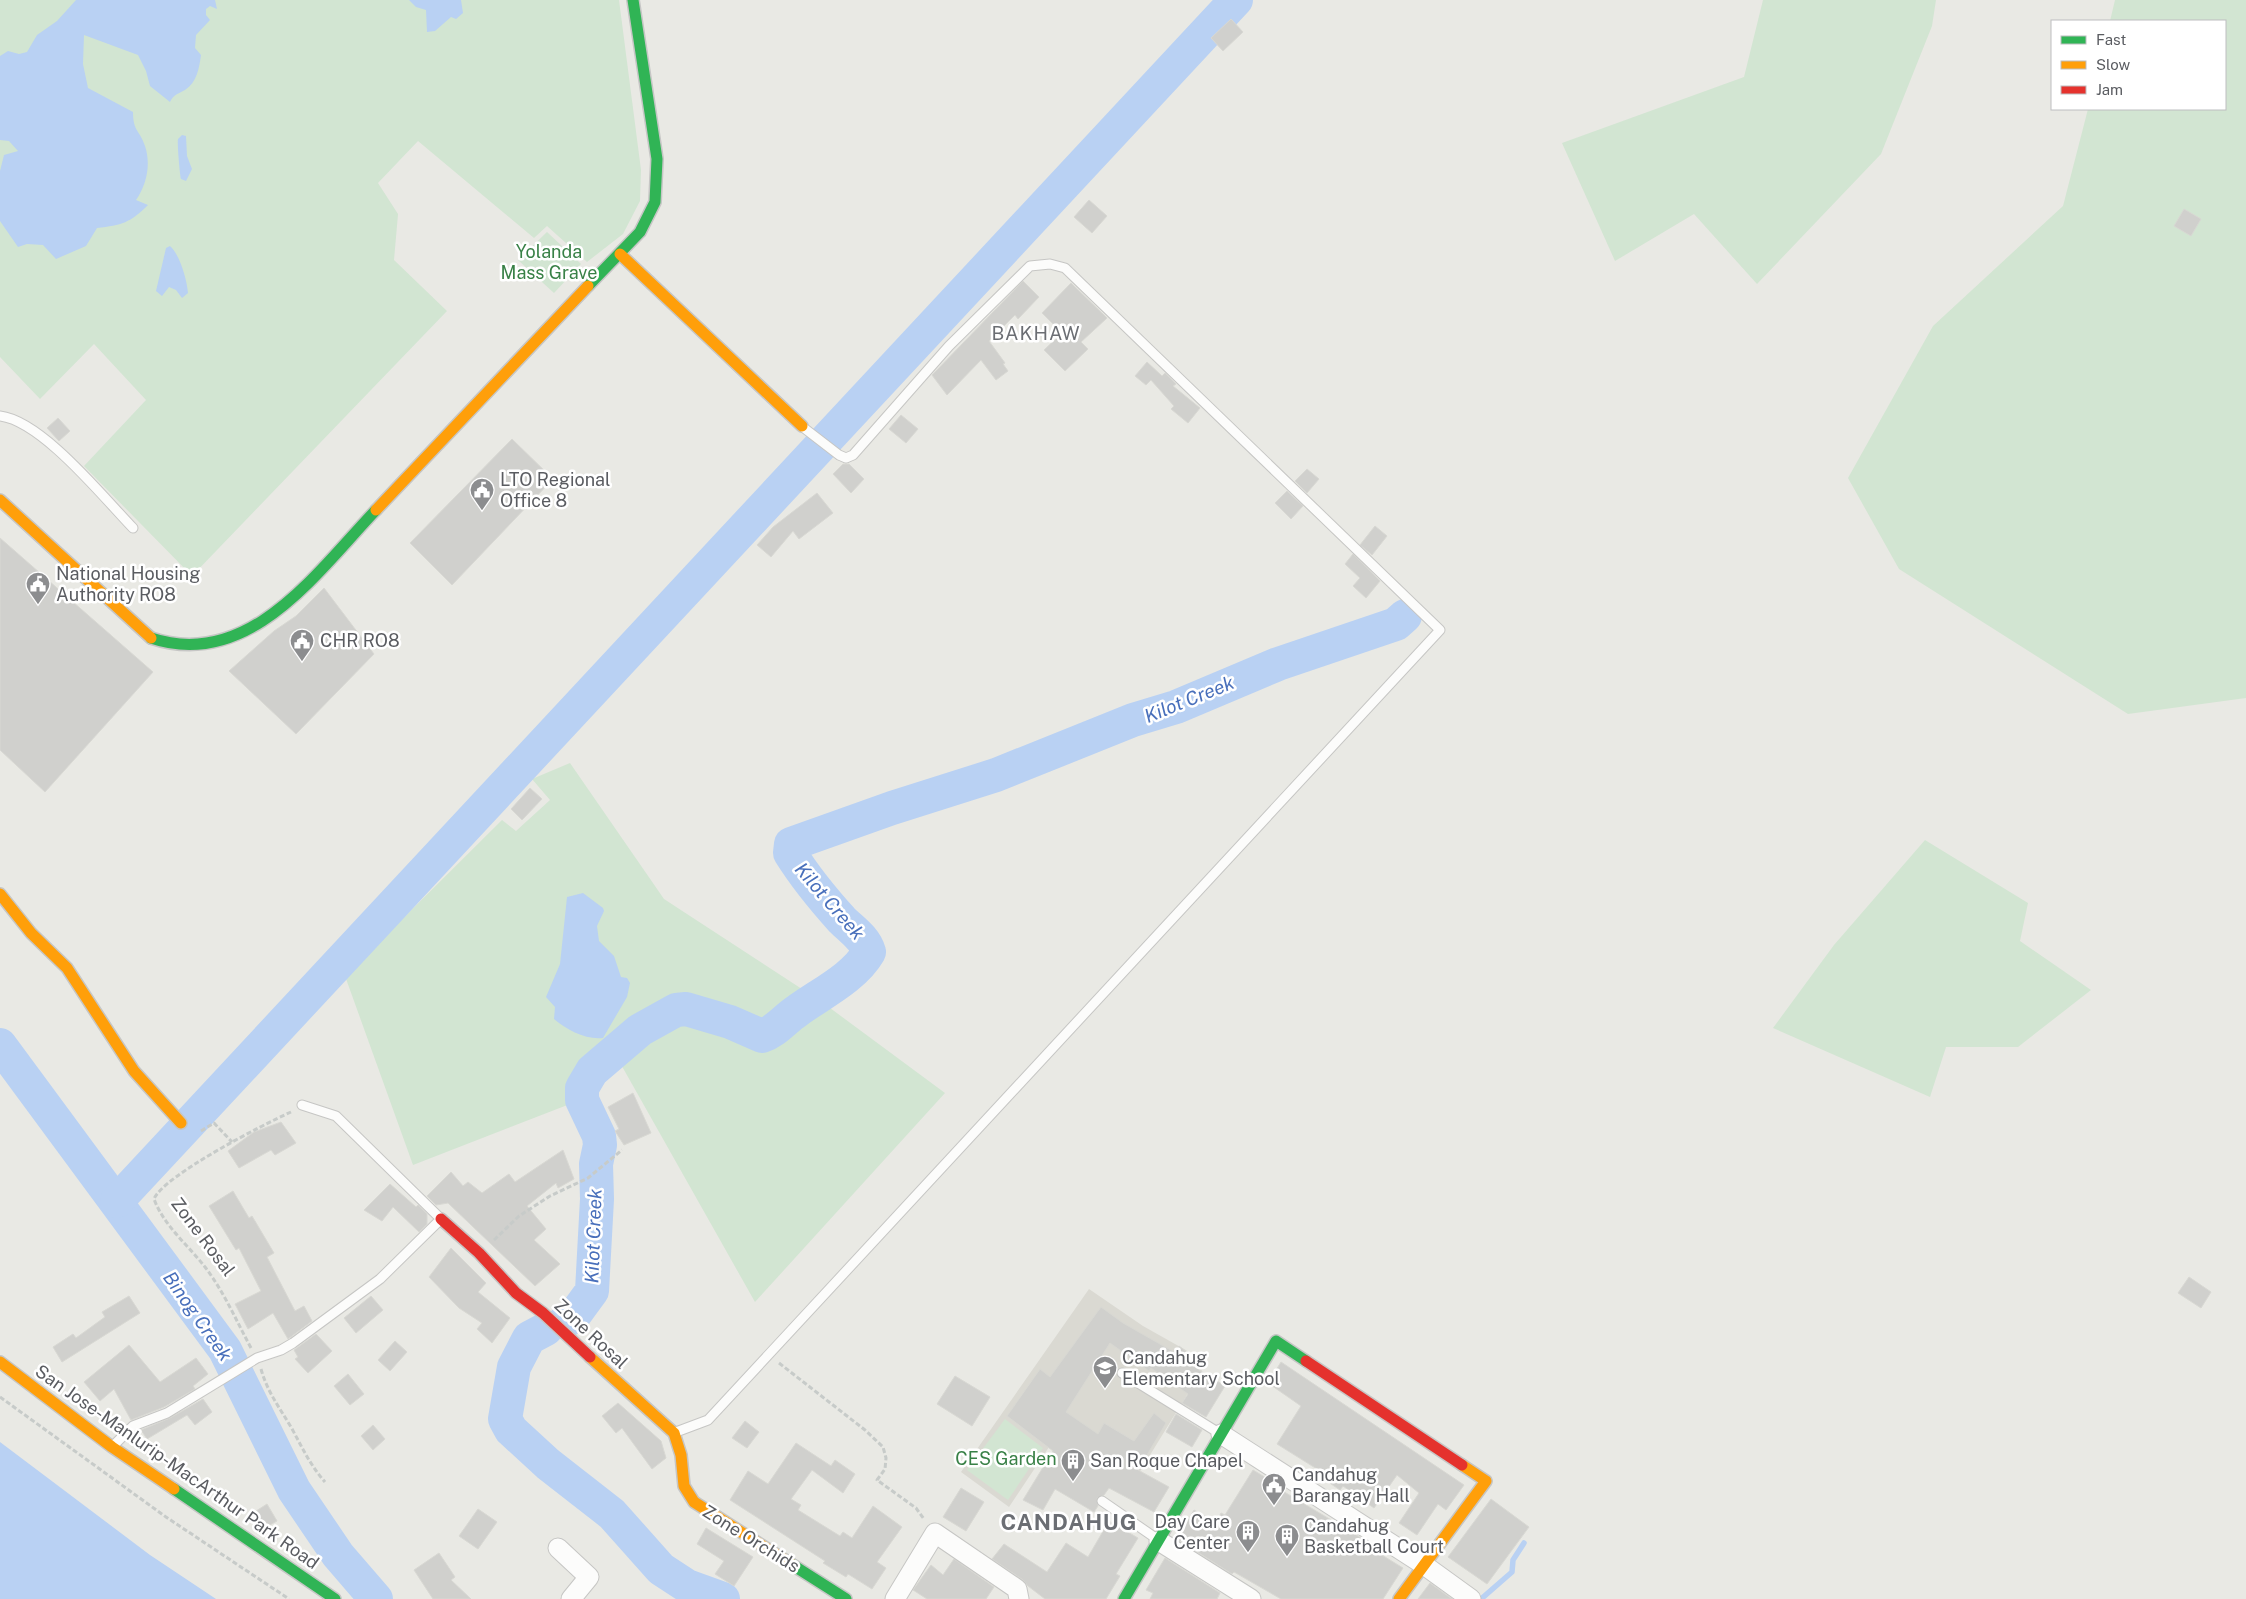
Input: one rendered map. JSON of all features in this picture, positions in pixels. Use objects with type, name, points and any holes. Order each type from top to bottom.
[{"type":"street","points":[[0,500],[150,637],[165,644],[180,646],[219,643],[263,622],[286,604],[620,254],[640,232],[650,216],[657,183],[655,139],[633,0]]},
{"type":"street","points":[[620,254],[802,426]]},
{"type":"street","points":[[0,894],[36,938],[54,952],[70,972],[97,1018],[151,1093],[181,1123]]},
{"type":"street","name":"Zone Rosal","points":[[441,1219],[479,1253],[516,1294],[543,1313],[562,1333],[674,1433]]},
{"type":"street","points":[[1124,1599],[1276,1341],[1486,1481],[1399,1599]]},
{"type":"street","name":"San Jose-Manlurip-MacArthur Park Road","points":[[0,1362],[112,1446],[335,1599]]},
{"type":"street","name":"Zone Orchids","points":[[674,1433],[681,1454],[684,1486],[694,1502],[846,1599]]},
{"type":"street","points":[[1221,1434],[1424,1565],[1470,1599]]},
{"type":"street","points":[[895,1599],[935,1533],[1017,1589],[1019,1599]]},
{"type":"street","points":[[1159,1541],[1251,1599]]},
{"type":"street","points":[[558,1548],[589,1577],[571,1599]]},
{"type":"lane","points":[[674,1433],[708,1420],[1440,630],[1065,268],[1050,264],[1030,266],[949,346],[854,455],[846,458],[839,455],[802,426]]},
{"type":"lane","points":[[0,416],[12,418],[46,438],[133,528]]},
{"type":"lane","name":"Zone Rosal","points":[[302,1105],[336,1116],[441,1219]]},
{"type":"lane","points":[[112,1446],[133,1426],[176,1408],[257,1358],[282,1350],[293,1343],[380,1279],[441,1219]]},
{"type":"lane","points":[[1122,1373],[1221,1434]]},
{"type":"lane","points":[[1102,1501],[1159,1541]]},
{"type":"path","name":"Zone Rosal","points":[[257,1358],[223,1293],[204,1265],[167,1221],[154,1199],[158,1190],[232,1142],[302,1105]]},
{"type":"path","points":[[196,1135],[214,1123],[232,1142]]},
{"type":"path","points":[[479,1253],[519,1216],[550,1196],[588,1178],[622,1150]]},
{"type":"path","points":[[769,1354],[824,1400],[865,1430],[882,1447],[886,1458],[885,1469],[877,1480],[916,1508],[935,1533]]},
{"type":"path","points":[[257,1358],[266,1389],[290,1426],[311,1466],[325,1482]]},
{"type":"path","points":[[0,1396],[166,1517],[289,1599]]},
{"type":"shaded area","name":"Candahug Elementary School","points":[[1089,1289],[1143,1326],[1207,1362],[1128,1491],[1051,1444],[1009,1507],[961,1472]]},
{"type":"green space","points":[[0,0],[619,0],[641,170],[640,201],[623,234],[587,262],[547,226],[534,238],[418,141],[378,183],[398,214],[394,260],[447,311],[192,576],[84,466],[146,400],[94,344],[40,399],[0,357]]},
{"type":"green space","points":[[1763,0],[1936,0],[1932,26],[1881,154],[1757,284],[1694,214],[1615,261],[1562,143],[1744,77]]},
{"type":"green space","points":[[2115,0],[2246,0],[2246,698],[2128,714],[1899,569],[1848,478],[1933,326],[2063,206],[2088,110],[2226,110],[2226,20],[2110,20]]},
{"type":"green space","name":"Yolanda Mass Grave","points":[[547,232],[581,264],[554,293],[518,260]]},
{"type":"green space","points":[[570,763],[664,899],[805,991],[766,1022],[681,997],[667,1002],[636,1020],[590,1059],[568,1083],[570,1104],[413,1165],[345,976],[502,820],[516,831],[550,800],[532,779]]},
{"type":"green space","points":[[1925,840],[2028,903],[2020,941],[2091,990],[2018,1047],[1946,1047],[1930,1097],[1773,1028],[1834,945]]},
{"type":"green space","points":[[826,1005],[945,1093],[755,1302],[619,1061],[648,1038],[685,1018],[761,1047],[776,1043]]},
{"type":"green space","name":"CES Garden","points":[[1005,1419],[1043,1448],[1008,1500],[967,1470]]},
{"type":"water","points":[[76,0],[215,0],[217,9],[210,6],[206,9],[206,15],[210,20],[196,35],[195,48],[201,55],[195,79],[189,87],[175,96],[170,102],[150,86],[146,71],[138,55],[84,35],[83,64],[88,88],[133,112],[134,124],[145,146],[148,160],[145,181],[136,200],[148,205],[136,216],[125,222],[97,228],[86,246],[56,259],[43,245],[27,244],[18,247],[0,221],[0,171],[4,155],[18,151],[9,141],[0,140],[0,56],[8,51],[19,54],[27,52],[37,35],[57,21]]},
{"type":"water","points":[[409,0],[461,0],[463,13],[456,19],[451,17],[435,31],[427,32],[426,10],[416,7]]},
{"type":"water","points":[[182,135],[186,136],[187,156],[192,169],[186,181],[181,179],[179,159],[178,139]]},
{"type":"water","points":[[170,246],[180,261],[186,281],[188,293],[182,298],[176,290],[169,287],[162,296],[156,291],[166,248]]},
{"type":"water","points":[[583,893],[603,908],[604,911],[597,926],[599,941],[614,956],[621,977],[627,978],[630,983],[627,997],[603,1038],[583,1036],[559,1023],[554,1019],[555,1007],[546,997],[560,964],[567,897]]},
{"type":"water","points":[[0,1442],[150,1555],[216,1599],[0,1599]]},
{"type":"building","points":[[1231,19],[1243,32],[1223,51],[1211,38]]},
{"type":"building","points":[[1089,200],[1107,216],[1092,233],[1074,217]]},
{"type":"building","points":[[2184,209],[2201,219],[2191,236],[2174,226]]},
{"type":"building","points":[[1023,281],[1039,297],[1018,319],[1015,315],[989,341],[1005,363],[1003,364],[1008,371],[996,380],[981,360],[947,395],[932,375]]},
{"type":"building","points":[[1071,283],[1107,318],[1081,342],[1088,349],[1065,371],[1044,350],[1062,333],[1042,313]]},
{"type":"building","points":[[1147,362],[1162,376],[1165,373],[1176,384],[1173,386],[1200,408],[1188,423],[1171,409],[1174,406],[1151,380],[1146,385],[1135,376]]},
{"type":"building","points":[[901,415],[918,429],[906,443],[889,429]]},
{"type":"building","points":[[58,418],[70,431],[59,441],[47,428]]},
{"type":"building","name":"LTO Regional Office 8","points":[[512,439],[553,479],[452,585],[410,543]]},
{"type":"building","points":[[843,464],[849,464],[864,479],[851,493],[833,474]]},
{"type":"building","points":[[1307,469],[1319,479],[1307,493],[1295,481]]},
{"type":"building","points":[[1287,491],[1303,506],[1291,519],[1275,503]]},
{"type":"building","points":[[817,493],[833,513],[799,539],[793,531],[771,557],[757,545],[773,527]]},
{"type":"building","points":[[1375,526],[1387,536],[1372,555],[1360,545]]},
{"type":"building","name":"National Housing Authority RO8","points":[[0,538],[153,672],[45,792],[0,750]]},
{"type":"building","points":[[1353,554],[1380,581],[1366,598],[1353,586],[1360,578],[1345,564]]},
{"type":"building","name":"CHR RO8","points":[[324,588],[374,654],[296,734],[229,671],[274,631],[296,616]]},
{"type":"building","points":[[530,788],[542,799],[522,820],[511,809]]},
{"type":"building","points":[[633,1093],[651,1133],[624,1145],[615,1131],[619,1129],[608,1107]]},
{"type":"building","points":[[281,1122],[296,1143],[275,1155],[271,1150],[239,1168],[228,1151],[254,1132]]},
{"type":"building","points":[[563,1150],[574,1179],[558,1188],[556,1183],[527,1206],[546,1229],[534,1240],[560,1264],[535,1286],[448,1203],[436,1205],[427,1196],[451,1172],[463,1186],[468,1182],[482,1193],[509,1174],[515,1182]]},
{"type":"building","points":[[390,1184],[427,1214],[427,1224],[419,1232],[393,1207],[382,1221],[364,1210]]},
{"type":"building","points":[[233,1191],[249,1218],[252,1216],[274,1253],[267,1257],[295,1311],[304,1306],[312,1321],[288,1339],[273,1313],[248,1329],[235,1304],[261,1291],[239,1248],[236,1250],[209,1206]]},
{"type":"building","points":[[451,1248],[486,1283],[478,1292],[510,1318],[492,1343],[477,1329],[482,1323],[459,1308],[429,1277]]},
{"type":"building","points":[[2189,1277],[2211,1292],[2201,1308],[2178,1293]]},
{"type":"building","points":[[129,1296],[140,1313],[62,1362],[53,1347],[73,1334],[76,1338],[105,1317],[102,1312]]},
{"type":"building","points":[[371,1296],[383,1310],[356,1333],[344,1318]]},
{"type":"building","points":[[1101,1307],[1123,1323],[1174,1352],[1179,1346],[1203,1364],[1199,1370],[1225,1386],[1206,1417],[1182,1403],[1188,1394],[1151,1368],[1149,1371],[1110,1343],[1066,1412],[1098,1434],[1104,1423],[1134,1441],[1154,1413],[1166,1423],[1138,1470],[1169,1487],[1154,1512],[1109,1488],[1104,1495],[1097,1498],[1098,1506],[1094,1512],[1055,1489],[1043,1510],[1023,1500],[1053,1451],[1007,1416],[1040,1369],[1050,1377]]},
{"type":"building","points":[[316,1334],[332,1351],[308,1373],[295,1359],[298,1357],[294,1350]]},
{"type":"building","points":[[395,1341],[407,1352],[390,1371],[378,1360]]},
{"type":"building","points":[[129,1345],[160,1382],[196,1358],[208,1374],[193,1386],[195,1389],[164,1407],[131,1420],[114,1389],[100,1401],[84,1382]]},
{"type":"building","points":[[1281,1362],[1464,1485],[1446,1510],[1438,1504],[1417,1535],[1399,1523],[1419,1493],[1397,1475],[1374,1508],[1343,1486],[1340,1490],[1315,1473],[1317,1469],[1277,1444],[1301,1406],[1268,1383]]},
{"type":"building","points":[[348,1374],[364,1394],[350,1405],[334,1386]]},
{"type":"building","points":[[955,1376],[990,1397],[972,1426],[937,1404]]},
{"type":"building","points":[[203,1399],[212,1412],[195,1425],[187,1415],[147,1439],[141,1430],[170,1418]]},
{"type":"building","points":[[618,1403],[661,1441],[666,1458],[652,1469],[622,1428],[616,1433],[602,1416]]},
{"type":"building","points":[[1176,1414],[1202,1430],[1192,1447],[1166,1432]]},
{"type":"building","points":[[745,1421],[759,1432],[747,1448],[732,1438]]},
{"type":"building","points":[[373,1425],[385,1439],[373,1450],[361,1436]]},
{"type":"building","points":[[796,1443],[831,1466],[835,1460],[855,1474],[843,1493],[812,1470],[791,1499],[801,1505],[798,1510],[840,1536],[843,1532],[852,1538],[873,1506],[902,1527],[877,1562],[886,1568],[872,1589],[848,1574],[846,1577],[823,1563],[825,1561],[730,1500],[748,1471],[768,1484]]},
{"type":"building","points":[[1253,1470],[1273,1482],[1271,1484],[1373,1545],[1372,1549],[1403,1568],[1383,1599],[1281,1599],[1234,1572],[1232,1574],[1177,1539],[1194,1510],[1216,1523],[1221,1513],[1225,1515]]},
{"type":"building","points":[[961,1488],[984,1502],[966,1531],[943,1517]]},
{"type":"building","points":[[1491,1499],[1529,1527],[1487,1584],[1448,1557]]},
{"type":"building","points":[[267,1504],[277,1521],[263,1529],[253,1513]]},
{"type":"building","points":[[478,1509],[497,1522],[478,1549],[459,1536]]},
{"type":"building","points":[[1109,1521],[1138,1538],[1116,1574],[1120,1576],[1106,1599],[1045,1599],[1023,1580],[992,1559],[1004,1544],[1047,1572],[1066,1543],[1088,1557]]},
{"type":"building","points":[[706,1528],[753,1557],[734,1586],[715,1574],[724,1561],[697,1544]]},
{"type":"building","points":[[439,1553],[455,1577],[451,1580],[471,1599],[433,1599],[414,1570]]},
{"type":"building","points":[[1165,1558],[1220,1593],[1217,1599],[1150,1599],[1153,1593],[1146,1590]]},
{"type":"building","points":[[954,1559],[994,1587],[986,1599],[927,1599],[913,1590],[931,1565],[943,1575]]},
{"type":"building","points":[[1430,1583],[1452,1599],[1418,1599]]},
{"type":"waterway","points":[[117,1201],[1236,0]]},
{"type":"waterway","name":"Kilot Creek","points":[[564,1322],[573,1317],[592,1291],[597,1199],[596,1164],[600,1145],[599,1136],[582,1100],[582,1088],[592,1071],[640,1030],[676,1010],[686,1009],[730,1022],[762,1036],[767,1034],[846,978],[869,952],[861,938],[842,920],[814,888],[790,853],[791,844],[892,808],[996,775],[1133,720],[1176,707],[1278,664],[1396,624],[1405,616]]},
{"type":"waterway","name":"Binog Creek","points":[[0,1045],[225,1350],[294,1490],[338,1555],[376,1599]]},
{"type":"waterway","name":"Kilot Creek","points":[[546,1329],[529,1338],[514,1367],[505,1419],[511,1430],[548,1464],[612,1514],[661,1569],[687,1586],[723,1599]]},
{"type":"waterway","points":[[1481,1599],[1512,1572],[1513,1560],[1524,1543]]},
{"type":"traffic: fast","points":[[588,286],[640,232],[655,202],[657,159],[633,0]]},
{"type":"traffic: fast","points":[[151,638],[186,645],[219,641],[250,628],[278,610],[305,586],[376,510]]},
{"type":"traffic: fast","points":[[1124,1599],[1276,1341],[1306,1361]]},
{"type":"traffic: fast","points":[[174,1489],[335,1599]]},
{"type":"traffic: fast","points":[[791,1564],[846,1599]]},
{"type":"traffic: slow","points":[[620,254],[802,426]]},
{"type":"traffic: slow","points":[[376,510],[588,286]]},
{"type":"traffic: slow","points":[[0,500],[151,638]]},
{"type":"traffic: slow","points":[[0,894],[31,933],[67,968],[134,1071],[181,1123]]},
{"type":"traffic: slow","points":[[590,1357],[674,1433],[681,1455],[684,1486],[694,1502],[791,1564]]},
{"type":"traffic: slow","points":[[0,1362],[112,1447],[174,1489]]},
{"type":"traffic: slow","points":[[1399,1599],[1486,1481],[1462,1465]]},
{"type":"traffic: jam","points":[[441,1219],[479,1253],[516,1293],[543,1313],[590,1357]]},
{"type":"traffic: jam","points":[[1306,1361],[1462,1465]]},
{"type":"place","name":"LTO Regional Office 8","points":[[482,511]]},
{"type":"place","name":"National Housing Authority RO8","points":[[38,605]]},
{"type":"place","name":"CHR RO8","points":[[302,662]]},
{"type":"place","name":"Candahug Elementary School","points":[[1105,1389]]},
{"type":"place","name":"San Roque Chapel","points":[[1073,1482]]},
{"type":"place","name":"Candahug Barangay Hall","points":[[1274,1506]]},
{"type":"place","name":"Day Care Center","points":[[1248,1553]]},
{"type":"place","name":"Candahug Basketball Court","points":[[1287,1557]]},
{"type":"district","name":"BAKHAW","points":[[1036,333]]},
{"type":"district","name":"CANDAHUG","points":[[1069,1522]]}]
